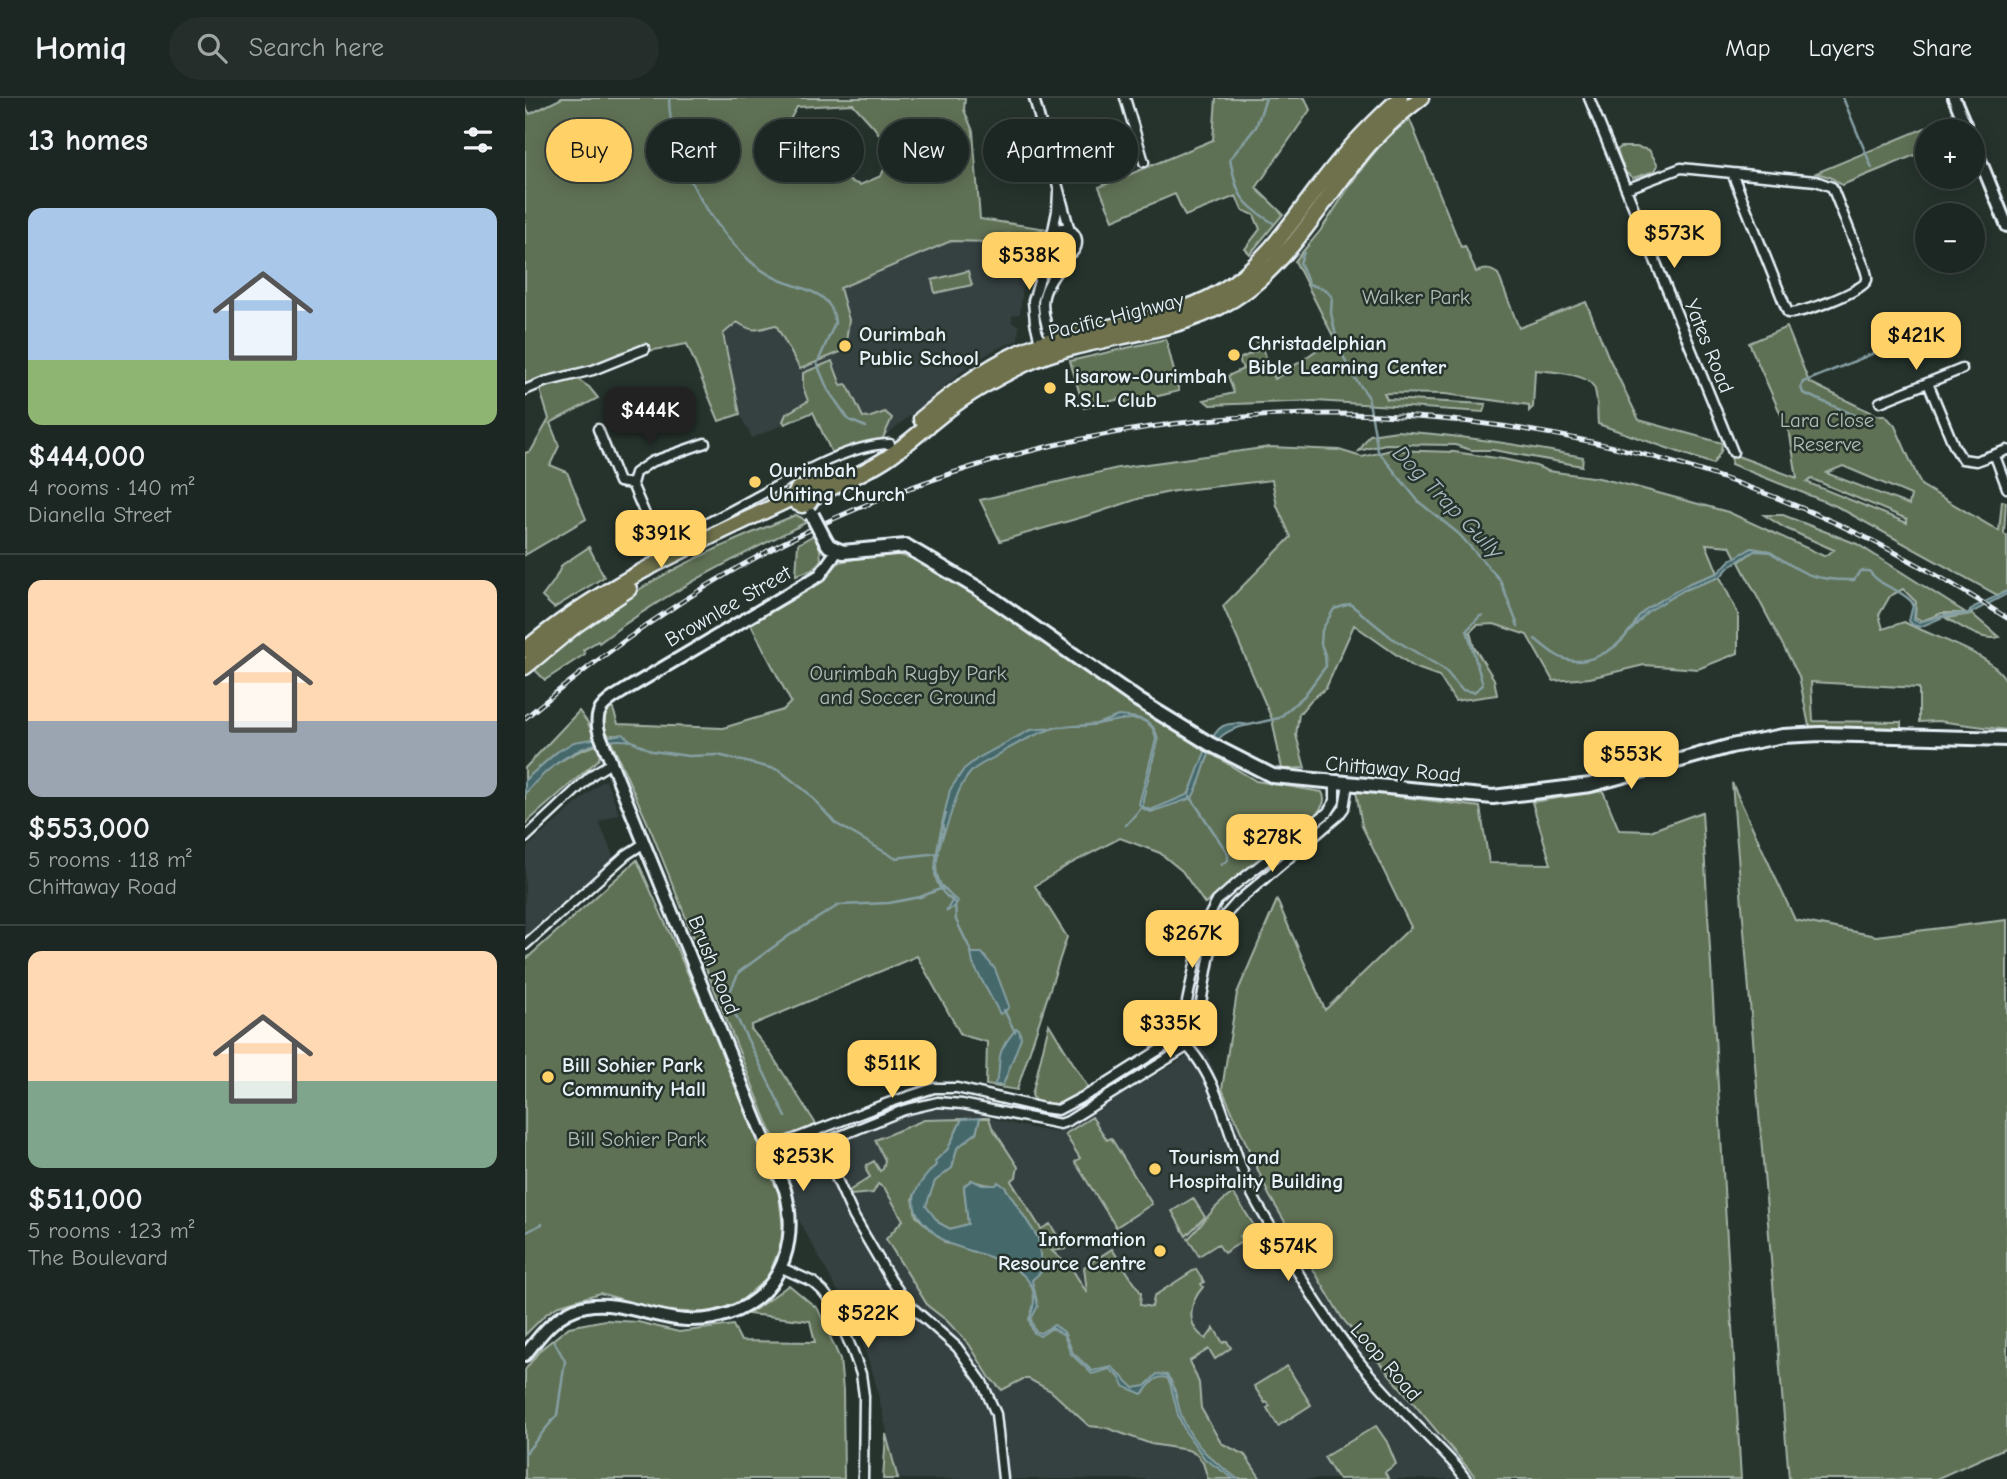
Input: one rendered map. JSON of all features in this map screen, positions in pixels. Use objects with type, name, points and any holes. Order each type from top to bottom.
[{"type":"main road","name":"Pacific Highway","points":[[525,667],[576,625],[633,587],[888,457],[949,408],[1047,349],[1175,312],[1213,296],[1233,284],[1280,240],[1353,144],[1399,98]]},
{"type":"main road","name":"Pacific Highway","points":[[525,650],[586,604],[638,573],[680,552],[805,501],[890,444],[969,380],[1005,359],[1178,324],[1220,308],[1247,290],[1278,261],[1363,151],[1393,120],[1421,98]]},
{"type":"main road","points":[[805,501],[825,540],[837,551]]},
{"type":"main road","name":"Chittaway Road","points":[[837,551],[906,546],[979,589],[1138,700],[1247,765],[1273,776],[1493,797],[1590,785],[1745,742],[1783,736],[1821,734],[2007,739]]},
{"type":"street","points":[[1034,98],[1040,119]]},
{"type":"street","points":[[1125,98],[1144,162]]},
{"type":"street","name":"Yates Road","points":[[1589,98],[1733,452]]},
{"type":"street","points":[[1954,98],[1963,119]]},
{"type":"street","points":[[1626,189],[1681,168],[1816,181],[1832,187],[1865,269],[1866,282],[1854,291],[1811,308],[1788,313],[1732,173]]},
{"type":"street","points":[[1985,172],[2007,226]]},
{"type":"street","points":[[1059,182],[1070,231]]},
{"type":"street","points":[[1047,349],[1035,323],[1033,301],[1050,246],[1059,182]]},
{"type":"street","points":[[1047,349],[1042,305],[1045,289],[1077,244],[1076,237],[1070,231],[1062,229],[1051,236]]},
{"type":"street","points":[[1050,246],[1059,255],[1069,255]]},
{"type":"street","points":[[525,390],[544,382],[593,370],[645,349]]},
{"type":"street","points":[[1880,402],[1962,369]]},
{"type":"street","points":[[1929,383],[1954,446],[1962,459],[1976,461],[2007,450]]},
{"type":"street","points":[[598,429],[619,482],[632,484]]},
{"type":"street","points":[[680,552],[670,552],[659,547],[632,484],[635,473],[651,462],[705,443]]},
{"type":"street","points":[[638,573],[648,564],[659,547],[795,474],[872,444],[890,444]]},
{"type":"street","points":[[1995,456],[2007,488]]},
{"type":"street","name":"Brownlee Street","points":[[597,714],[605,703],[627,689],[820,575],[837,551]]},
{"type":"street","name":"Brush Road","points":[[597,714],[600,735],[773,1159],[790,1208],[791,1231],[782,1268]]},
{"type":"street","points":[[525,838],[593,774],[611,763]]},
{"type":"street","points":[[773,1159],[781,1144],[917,1093],[944,1087],[1058,1110],[1094,1091],[1177,1037],[1182,1026],[1202,933],[1217,901],[1328,812],[1341,783]]},
{"type":"street","points":[[773,1159],[821,1144],[916,1106],[938,1102],[963,1104],[1060,1124],[1079,1115],[1188,1046],[1196,1030],[1210,954],[1222,919],[1237,902],[1338,816],[1344,808],[1341,783]]},
{"type":"street","points":[[525,945],[626,855],[643,844]]},
{"type":"street","name":"Loop Road","points":[[1177,1037],[1188,1046],[1221,1105],[1252,1193],[1321,1308],[1359,1362],[1457,1465],[1466,1479]]},
{"type":"street","points":[[753,1110],[765,1134],[781,1144]]},
{"type":"street","points":[[815,1130],[854,1217],[891,1280],[908,1304],[957,1347],[982,1382],[996,1414],[1003,1479]]},
{"type":"street","points":[[525,1355],[550,1326],[585,1306],[612,1305],[673,1319],[712,1318],[741,1308],[758,1297],[774,1281],[782,1268],[813,1282],[823,1291],[832,1303],[853,1352],[861,1374],[864,1396],[863,1479]]},
{"type":"shaded area","name":"Ourimbah Public School","points":[[1039,236],[1043,254],[1023,286],[1020,313],[1012,316],[1012,323],[1019,325],[1018,340],[996,349],[970,365],[883,438],[834,458],[813,412],[752,438],[740,414],[719,421],[688,344],[768,237],[840,288],[951,241],[990,242]]},
{"type":"shaded area","points":[[606,780],[619,814],[599,822],[614,858],[525,937],[525,849]]},
{"type":"shaded area","points":[[1199,1046],[1207,1054],[1269,1195],[1342,1318],[1477,1479],[898,1479],[874,1377],[856,1325],[799,1220],[780,1167],[919,1111],[954,1108],[1057,1133],[1189,1055]]},
{"type":"green space","points":[[562,98],[965,98],[964,110],[968,119],[878,119],[878,133],[853,104],[797,107],[790,119],[754,119],[754,182],[852,182],[860,185],[878,177],[878,182],[969,182],[969,122],[973,131],[980,219],[1047,229],[1025,234],[1006,234],[990,242],[951,241],[840,288],[849,320],[845,350],[800,369],[776,325],[752,329],[737,322],[723,334],[740,414],[719,421],[687,344],[649,351],[646,345],[590,367],[551,376],[525,388],[525,106],[530,114]]},
{"type":"green space","points":[[1216,98],[1305,98],[1310,110],[1256,188],[1283,214],[1250,254],[1245,249],[1260,229],[1254,215],[1242,210],[1236,196],[1185,216],[1175,194],[1113,220],[1099,187],[1111,182],[1138,182],[1138,171],[1213,140]]},
{"type":"green space","name":"Walker Park","points":[[1410,120],[1461,247],[1465,246],[1476,272],[1487,270],[1498,274],[1519,328],[1586,302],[1639,420],[1722,443],[1721,451],[1713,464],[1598,424],[1596,394],[1592,384],[1560,373],[1535,370],[1533,407],[1529,411],[1529,405],[1445,394],[1384,393],[1387,399],[1486,404],[1483,412],[1316,401],[1210,405],[1204,400],[1234,393],[1228,376],[1243,369],[1239,359],[1259,350],[1255,338],[1258,337],[1275,379],[1334,338],[1295,261],[1320,231],[1371,157]]},
{"type":"green space","points":[[1915,132],[1915,155],[1842,185],[1830,177],[1816,173]]},
{"type":"green space","points":[[1621,147],[1649,150],[1658,165],[1655,171],[1633,178],[1625,172],[1617,150]]},
{"type":"green space","points":[[968,271],[972,285],[935,293],[932,280]]},
{"type":"green space","name":"Lara Close Reserve","points":[[1787,327],[1809,382],[1876,415],[1885,415],[1895,426],[1921,485],[1999,531],[2002,501],[2006,502],[2004,534],[2007,536],[2007,591],[1997,595],[1836,506],[1731,464],[1732,454],[1797,478],[1790,435],[1749,343]],"holes":[[[1843,466],[1911,495],[1909,505],[1826,473]],[[1812,479],[1907,519],[1907,523],[1806,482]]]},
{"type":"green space","points":[[1166,339],[1179,391],[1126,404],[1124,398],[1084,408],[1070,361]]},
{"type":"green space","points":[[832,361],[841,385],[848,386],[863,417],[885,412],[892,418],[883,438],[834,458],[813,412],[785,424],[783,421],[786,414],[808,401],[803,387],[803,373]]},
{"type":"green space","points":[[574,377],[589,387],[598,398],[550,423],[559,446],[550,465],[567,472],[586,519],[525,555],[525,453],[531,451],[549,419],[539,387]]},
{"type":"green space","points":[[1397,431],[1467,438],[1583,457],[1582,466],[1493,450],[1471,450],[1455,445],[1385,444],[1359,451],[1370,435]]},
{"type":"green space","points":[[1270,447],[1339,450],[1362,457],[1391,450],[1454,452],[1503,459],[1548,471],[1599,478],[1728,512],[1824,556],[1834,550],[1785,528],[1764,515],[1783,515],[1857,544],[1966,613],[1942,613],[1922,621],[1915,617],[1916,602],[1903,589],[1890,596],[1879,615],[1883,629],[1904,622],[1989,662],[2006,681],[2007,730],[1938,721],[1919,722],[1919,688],[1811,682],[1813,721],[1901,722],[1901,728],[1809,726],[1799,676],[1739,562],[1754,551],[1768,551],[1752,548],[1736,558],[1730,546],[1706,544],[1718,573],[1690,583],[1639,616],[1684,590],[1720,577],[1738,614],[1738,653],[1698,669],[1644,665],[1590,678],[1553,681],[1527,635],[1494,624],[1477,625],[1470,632],[1474,647],[1494,679],[1497,695],[1455,701],[1439,676],[1414,667],[1354,625],[1326,688],[1299,714],[1296,735],[1305,768],[1282,769],[1272,719],[1223,606],[1291,537],[1277,506],[1272,480],[1175,491],[1141,498],[1000,541],[980,500],[1118,468]]},
{"type":"green space","points":[[796,515],[805,523],[673,593],[599,643],[598,641],[583,650],[585,654],[545,680],[533,668],[577,633],[655,580],[724,545]]},
{"type":"green space","points":[[814,535],[821,560],[812,570],[796,575],[798,544]]},
{"type":"green space","points":[[589,547],[604,577],[554,608],[542,597],[562,565]]},
{"type":"green space","name":"Ourimbah Rugby Park and Soccer Ground","points":[[890,553],[916,559],[954,582],[1207,752],[1186,800],[1210,753],[1256,781],[1322,792],[1324,801],[1316,815],[1205,904],[1182,871],[1160,853],[1120,838],[1035,886],[1067,937],[1017,1090],[986,1085],[987,1042],[961,1035],[917,956],[752,1025],[751,1029],[769,1051],[816,1124],[779,1139],[773,1136],[770,1129],[652,833],[611,741],[629,740],[609,736],[602,725],[605,713],[612,706],[618,724],[723,728],[783,710],[791,702],[749,621],[824,579],[839,562]]},
{"type":"green space","points":[[1972,614],[1999,637],[1979,635],[1946,618]]},
{"type":"green space","points":[[579,711],[595,739],[557,752],[525,780],[525,768]]},
{"type":"green space","points":[[597,745],[599,759],[525,824],[525,796],[536,779],[567,758]]},
{"type":"green space","points":[[1732,783],[1795,920],[1876,936],[2007,920],[2007,1447],[1936,1479],[1789,1479]]},
{"type":"green space","points":[[1356,791],[1480,807],[1489,863],[1551,864],[1532,802],[1603,791],[1619,830],[1650,831],[1702,812],[1741,1479],[1477,1479],[1342,1318],[1269,1195],[1222,1089],[1237,993],[1277,900],[1325,1010],[1411,927],[1362,826]]},
{"type":"green space","name":"Bill Sohier Park","points":[[637,860],[718,1041],[778,1187],[784,1237],[768,1277],[742,1300],[713,1313],[661,1311],[600,1293],[560,1305],[546,1314],[525,1335],[525,960]]},
{"type":"green space","points":[[1049,1024],[1089,1089],[1057,1104],[1035,1102],[1032,1095]]},
{"type":"green space","points":[[1092,1117],[1107,1140],[1111,1138],[1152,1204],[1116,1227],[1075,1162],[1080,1158],[1065,1134]]},
{"type":"green space","points":[[980,1118],[989,1118],[1018,1167],[1016,1177],[1011,1181],[1041,1229],[1050,1224],[1066,1249],[1052,1251],[1072,1269],[1087,1293],[1084,1267],[1112,1249],[1141,1293],[1140,1305],[1152,1307],[1154,1296],[1196,1269],[1204,1282],[1192,1307],[1195,1328],[1206,1339],[1214,1328],[1223,1343],[1227,1341],[1231,1348],[1215,1359],[1209,1349],[1190,1361],[1199,1383],[1201,1408],[1221,1443],[1245,1455],[1261,1479],[1208,1479],[1203,1463],[1197,1455],[1188,1450],[1151,1444],[1107,1428],[1089,1426],[1051,1391],[1029,1379],[1023,1379],[1002,1390],[990,1378],[969,1344],[928,1306],[886,1239],[903,1220],[885,1189],[878,1184],[873,1193],[851,1195],[849,1191],[870,1177],[866,1170],[867,1165],[874,1161],[880,1171],[883,1169],[885,1160],[875,1140],[924,1120],[962,1119],[948,1149],[936,1161],[936,1165],[913,1198],[916,1216],[946,1243],[985,1253],[1009,1264],[1031,1281],[1038,1238],[1005,1187],[971,1180],[964,1187],[968,1224],[950,1229],[939,1223],[925,1206],[935,1181],[952,1168],[957,1148],[976,1133]]},
{"type":"green space","points":[[1233,1193],[1255,1227],[1240,1236],[1243,1241],[1224,1253],[1218,1244],[1199,1256],[1188,1239],[1214,1209]]},
{"type":"green space","points":[[1193,1198],[1205,1217],[1186,1236],[1172,1211]]},
{"type":"green space","points":[[789,1285],[818,1309],[840,1359],[844,1479],[525,1479],[525,1370],[540,1350],[569,1327],[605,1320],[638,1322],[679,1332],[733,1325],[741,1341],[815,1342],[810,1321],[749,1314]]},
{"type":"green space","points":[[1287,1366],[1311,1405],[1278,1426],[1267,1408],[1270,1406],[1254,1386]]},
{"type":"green space","points":[[1376,1426],[1387,1442],[1396,1464],[1385,1472],[1388,1478],[1338,1479],[1324,1457]]},
{"type":"green space","points":[[886,1434],[898,1479],[883,1479]]},
{"type":"water","points":[[1752,548],[1769,552],[1754,551],[1729,567],[1720,577],[1684,590],[1647,612],[1629,633],[1646,609],[1690,583],[1718,573],[1730,560]]},
{"type":"water","points":[[2007,591],[2007,594],[1969,614],[1943,617],[1920,627],[1909,621],[1913,605],[1911,601],[1915,605],[1914,620],[1919,622],[1945,615],[1968,613],[1974,607]]},
{"type":"water","points":[[1118,716],[1138,718],[1149,723],[1153,727],[1158,740],[1143,799],[1143,807],[1151,810],[1189,794],[1207,747],[1223,726],[1250,725],[1223,735],[1216,742],[1192,798],[1151,812],[1145,810],[1139,804],[1156,739],[1153,729],[1147,723],[1131,719],[1093,725],[1071,726],[1096,724]]},
{"type":"water","points":[[1058,727],[1021,742],[971,772],[956,797],[938,852],[950,790],[964,769],[978,758],[1030,730]]},
{"type":"water","points":[[623,734],[631,741],[601,742],[572,754],[546,772],[525,794],[525,780],[557,752],[574,742]]},
{"type":"water","points":[[936,864],[938,878],[945,889],[942,889],[936,878],[935,871]]},
{"type":"water","points":[[950,895],[958,901],[946,912],[953,899]]},
{"type":"water","points":[[971,953],[982,953],[995,969],[1009,1006],[1005,1012],[1000,1014],[973,964]]},
{"type":"water","points":[[1016,1029],[1019,1030],[1021,1038],[1003,1085],[994,1085],[1001,1052]]},
{"type":"water","points":[[980,1118],[976,1133],[957,1148],[952,1168],[935,1181],[926,1206],[939,1223],[950,1229],[968,1224],[964,1186],[972,1180],[982,1185],[996,1185],[998,1182],[1005,1187],[1038,1238],[1042,1271],[1032,1280],[1038,1306],[1031,1319],[1035,1331],[1040,1333],[1054,1325],[1064,1332],[1073,1353],[1092,1371],[1112,1367],[1134,1388],[1145,1386],[1157,1374],[1167,1375],[1192,1437],[1213,1460],[1238,1479],[1205,1459],[1185,1431],[1167,1378],[1155,1379],[1142,1394],[1125,1387],[1110,1369],[1092,1374],[1071,1354],[1064,1335],[1052,1328],[1040,1336],[1033,1332],[1029,1319],[1034,1301],[1032,1287],[1024,1275],[996,1259],[947,1243],[920,1219],[914,1203],[922,1180],[936,1165],[935,1161],[948,1149],[962,1119]]},
{"type":"waterway","points":[[669,98],[671,120],[683,164],[693,186],[718,225],[760,269],[817,294],[829,305],[835,323],[817,364],[828,390],[849,420],[866,427]]},
{"type":"waterway","name":"Dog Trap Gully","points":[[1266,98],[1256,127],[1230,159],[1235,182],[1242,197],[1254,210],[1273,223]]},
{"type":"waterway","points":[[1843,98],[1872,168]]},
{"type":"waterway","name":"Dog Trap Gully","points":[[1304,252],[1300,263],[1309,284],[1326,290],[1332,297],[1331,313],[1337,341],[1350,372],[1368,396],[1378,451],[1419,502],[1459,534],[1500,580],[1518,626]]},
{"type":"waterway","points":[[1859,417],[1803,393],[1803,382],[1906,340]]},
{"type":"waterway","points":[[1767,550],[1799,570],[1817,577],[1854,580],[1860,571],[1869,571],[1879,581],[1911,601]]},
{"type":"waterway","points":[[1249,725],[1279,718],[1304,696],[1326,666],[1321,644],[1322,630],[1334,609],[1350,604],[1392,638],[1444,669],[1462,690],[1474,692],[1483,685],[1467,630],[1482,616]]},
{"type":"waterway","points":[[1535,639],[1558,656],[1578,661],[1608,651],[1630,630]]},
{"type":"waterway","points":[[628,739],[652,751],[688,756],[718,755],[779,770],[808,793],[835,823],[895,858],[939,853]]},
{"type":"waterway","points":[[1190,796],[1228,854],[1228,860],[1221,865]]},
{"type":"waterway","points":[[1126,825],[1142,807]]},
{"type":"waterway","points":[[946,814],[938,848],[936,875],[942,891],[955,903],[956,920],[972,953]]},
{"type":"waterway","points":[[786,1117],[727,998],[739,972],[790,935],[839,905],[889,903],[920,897],[940,889]]},
{"type":"waterway","points":[[1004,1010],[1015,1032]]},
{"type":"waterway","points":[[525,1233],[542,1224]]},
{"type":"waterway","points":[[525,1454],[557,1415],[565,1361],[554,1341]]},
{"type":"railway","points":[[525,718],[617,646],[715,581],[783,543],[900,491],[1022,453],[1146,428],[1273,415],[1400,416],[1527,430],[1651,456],[1772,496],[1833,522],[1922,567],[2007,618]]},
{"type":"place","name":"Ourimbah Public School","points":[[845,346]]},
{"type":"place","name":"Christadelphian Bible Learning Center","points":[[1234,355]]},
{"type":"place","name":"Lisarow-Ourimbah R.S.L. Club","points":[[1050,388]]},
{"type":"place","name":"Ourimbah Uniting Church","points":[[755,482]]},
{"type":"place","name":"Bill Sohier Park Community Hall","points":[[548,1077]]},
{"type":"place","name":"Tourism and Hospitality Building","points":[[1155,1169]]},
{"type":"place","name":"Information Resource Centre","points":[[1160,1251]]}]
